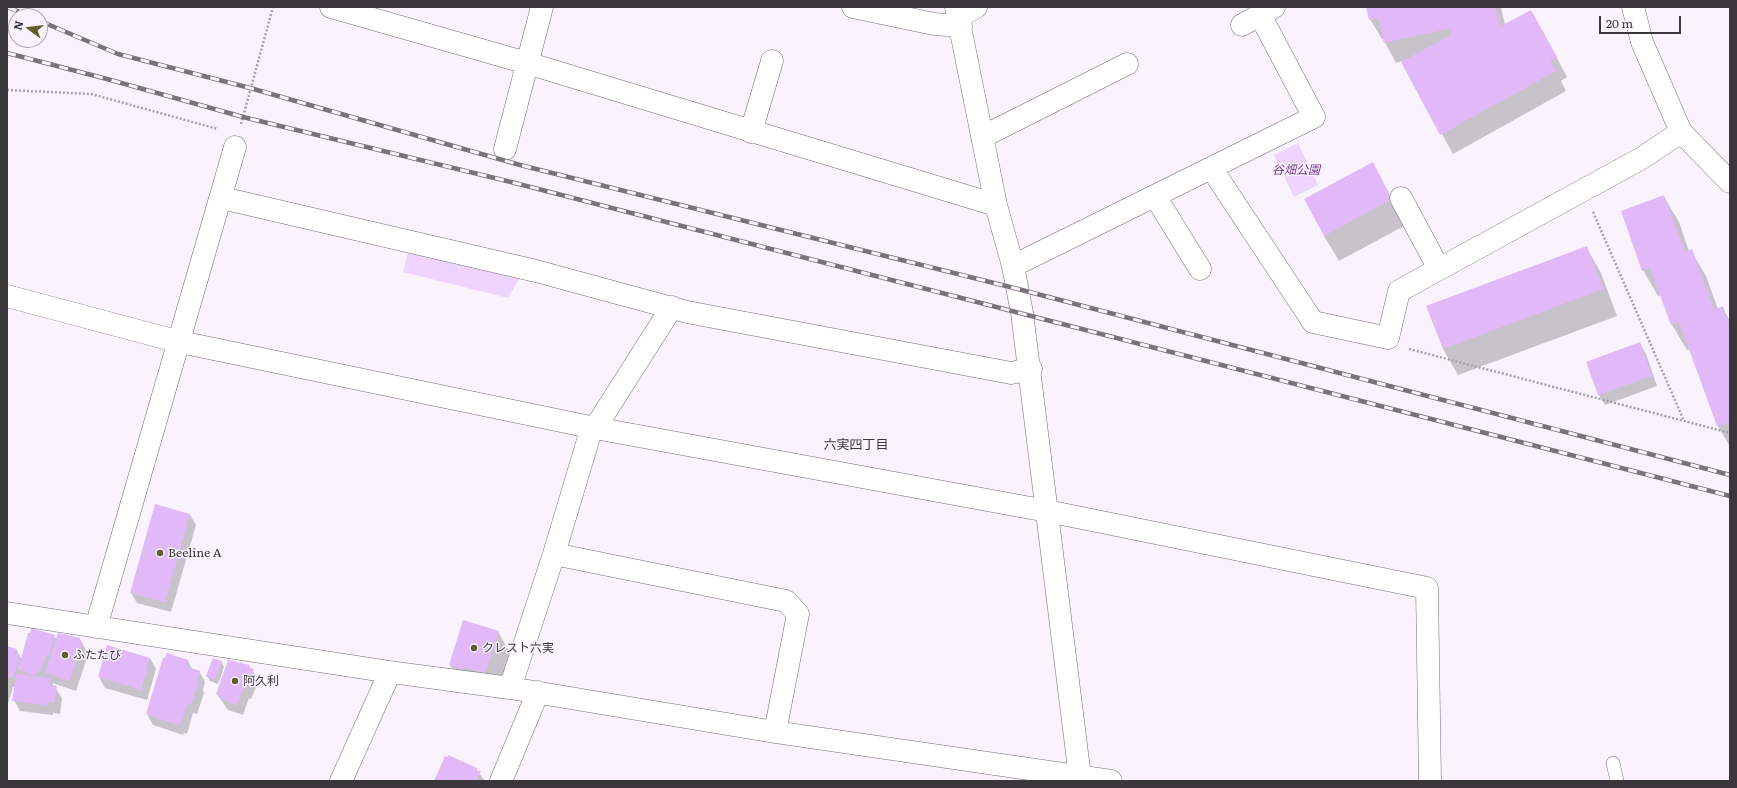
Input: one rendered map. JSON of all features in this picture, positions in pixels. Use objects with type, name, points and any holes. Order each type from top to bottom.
[{"type":"street","points":[[331,7],[527,63],[996,205]]},
{"type":"street","points":[[505,149],[542,7]]},
{"type":"street","points":[[853,7],[934,24],[962,14],[982,137],[996,205],[1013,266],[1030,368],[1080,776]]},
{"type":"street","points":[[1633,7],[1642,42],[1681,132],[1730,182]]},
{"type":"street","points":[[1013,266],[1212,169],[1314,117],[1259,16]]},
{"type":"street","points":[[751,132],[772,61]]},
{"type":"street","points":[[982,137],[1127,64]]},
{"type":"street","points":[[1212,169],[1313,322],[1388,338],[1399,291],[1642,158],[1681,132]]},
{"type":"street","points":[[96,627],[222,198],[235,147]]},
{"type":"street","points":[[1155,196],[1200,269]]},
{"type":"street","points":[[222,198],[536,271],[672,307],[1011,373],[1030,368]]},
{"type":"street","points":[[1401,198],[1439,269]]},
{"type":"street","points":[[7,296],[180,342],[593,427],[1047,511],[1427,588],[1430,781]]},
{"type":"street","points":[[510,688],[554,554],[593,427],[672,307]]},
{"type":"street","points":[[554,554],[786,601],[798,614],[775,732]]},
{"type":"street","points":[[7,613],[390,672],[538,692],[775,732],[1111,781]]},
{"type":"street","points":[[341,781],[390,672]]},
{"type":"street","points":[[501,781],[538,692]]},
{"type":"lane","points":[[1613,763],[1617,781]]},
{"type":"path","points":[[235,147],[273,7]]},
{"type":"path","points":[[7,90],[91,94],[221,130]]},
{"type":"path","points":[[1583,190],[1684,421]]},
{"type":"path","points":[[1388,338],[1396,345],[1730,433]]},
{"type":"green space","name":"谷畑公園","points":[[1298,143],[1318,185],[1294,197],[1274,155]]},
{"type":"green space","points":[[408,253],[519,279],[508,298],[403,272]]},
{"type":"building","points":[[1366,7],[1495,7],[1501,26],[1531,10],[1557,57],[1550,61],[1556,71],[1440,135],[1401,62],[1451,35],[1452,28],[1384,43],[1378,18],[1369,20]]},
{"type":"building","points":[[1373,162],[1392,199],[1324,236],[1304,199]]},
{"type":"building","points":[[1664,195],[1685,252],[1692,249],[1714,310],[1723,306],[1730,326],[1730,422],[1717,426],[1679,322],[1671,325],[1650,268],[1642,271],[1621,211]]},
{"type":"building","points":[[1587,246],[1603,289],[1443,349],[1426,306]]},
{"type":"building","points":[[1640,342],[1652,376],[1598,395],[1586,362]]},
{"type":"building","name":"Beeline A","points":[[155,504],[190,514],[165,602],[130,593]]},
{"type":"building","name":"クレスト六実","points":[[463,620],[499,631],[485,673],[463,667],[463,670],[449,665]]},
{"type":"building","points":[[31,628],[55,635],[49,656],[46,656],[40,673],[37,672],[36,676],[18,670],[28,633],[30,633]]},
{"type":"building","points":[[58,633],[80,638],[80,642],[82,643],[70,681],[45,673]]},
{"type":"building","points":[[107,645],[150,658],[141,690],[98,677]]},
{"type":"building","points":[[7,646],[17,649],[15,654],[20,655],[13,678],[7,677]]},
{"type":"building","points":[[167,653],[188,660],[186,666],[200,671],[197,681],[199,682],[191,704],[188,703],[181,724],[179,723],[177,725],[146,714],[163,658],[165,658]]},
{"type":"building","points":[[213,658],[222,661],[215,680],[206,676]]},
{"type":"building","points":[[228,660],[250,665],[249,667],[254,669],[245,689],[243,688],[237,705],[221,699],[222,696],[216,694]]},
{"type":"building","points":[[16,674],[51,678],[50,685],[57,686],[54,703],[47,703],[47,705],[12,701]]},
{"type":"building","points":[[448,755],[481,771],[476,781],[434,781],[445,756],[448,757]]},
{"type":"railway","points":[[48,24],[118,54],[250,88],[520,165],[1018,289],[1730,475]]},
{"type":"railway","points":[[7,53],[243,117],[511,182],[1730,496]]},
{"type":"place","name":"Beeline A","points":[[160,553]]},
{"type":"place","name":"クレスト六実","points":[[474,648]]},
{"type":"place","name":"ふたたび","points":[[65,655]]},
{"type":"place","name":"阿久利","points":[[235,681]]},
{"type":"district","name":"六実四丁目","points":[[856,445]]}]
